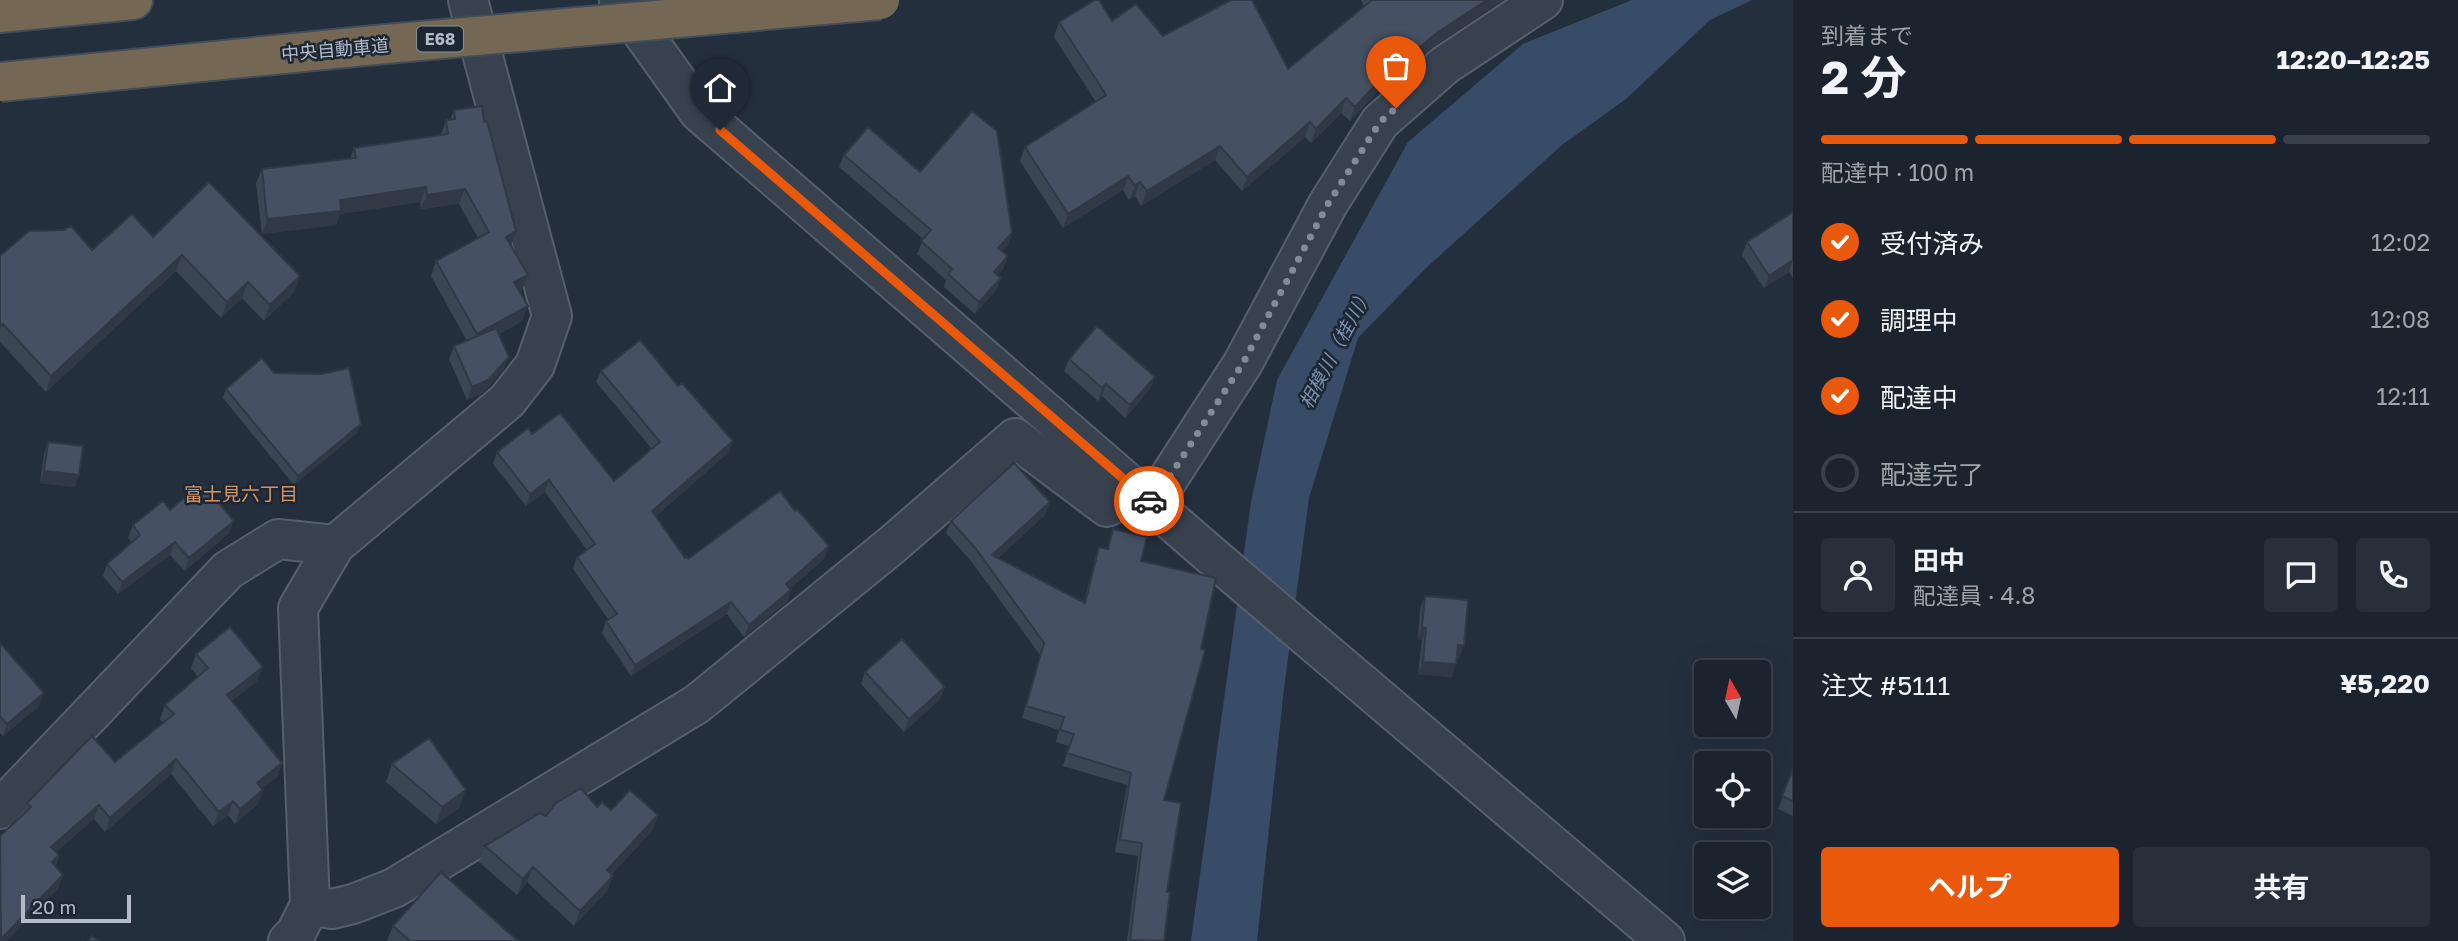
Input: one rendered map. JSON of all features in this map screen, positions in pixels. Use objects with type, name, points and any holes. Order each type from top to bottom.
[{"type":"highway","points":[[0,13],[133,0]]},
{"type":"highway","name":"中央自動車道","points":[[0,82],[880,0]]},
{"type":"street","points":[[288,941],[296,933],[310,905],[298,608],[335,545],[507,401],[535,365],[552,316],[468,0]]},
{"type":"street","points":[[620,0],[699,112],[1220,563],[1665,941]]},
{"type":"street","points":[[310,905],[332,909],[394,888],[697,704],[892,545],[1015,438],[1107,507],[1144,497],[1243,363],[1328,204],[1380,122],[1445,65],[1543,0]]},
{"type":"street","points":[[0,809],[228,570],[278,539],[335,545]]},
{"type":"water","name":"相模川（桂川）","points":[[1632,0],[1752,0],[1710,20],[1626,99],[1562,145],[1426,268],[1358,338],[1309,498],[1284,688],[1257,941],[1191,941],[1251,502],[1277,380],[1408,142],[1523,44]]},
{"type":"building","points":[[1099,0],[1112,21],[1136,4],[1163,36],[1231,0],[1252,0],[1288,69],[1372,0],[1487,0],[1438,32],[1393,69],[1392,67],[1355,107],[1346,98],[1316,129],[1310,122],[1247,177],[1220,146],[1147,191],[1140,182],[1135,186],[1128,176],[1068,214],[1025,147],[1106,95],[1059,22]]},
{"type":"building","points":[[482,106],[484,122],[487,121],[516,231],[506,237],[528,275],[514,282],[528,306],[477,334],[436,261],[489,232],[465,189],[427,195],[426,187],[340,200],[341,211],[267,219],[262,169],[356,158],[354,148],[448,134],[446,120],[455,119],[454,110]]},
{"type":"building","points":[[972,111],[997,131],[1012,233],[998,248],[1008,256],[994,272],[1001,278],[979,302],[948,274],[952,269],[921,241],[931,230],[844,155],[868,127],[920,172]]},
{"type":"building","points":[[209,182],[300,276],[270,305],[248,282],[227,302],[182,255],[51,376],[3,324],[0,327],[0,256],[29,231],[64,230],[71,226],[92,250],[132,214],[153,237]]},
{"type":"building","points":[[1793,212],[1793,260],[1769,276],[1747,242]]},
{"type":"building","points":[[1097,326],[1155,377],[1130,405],[1106,384],[1102,388],[1069,359]]},
{"type":"building","points":[[496,328],[509,357],[488,380],[472,387],[454,346]]},
{"type":"building","points":[[640,340],[678,386],[682,383],[733,441],[652,511],[685,558],[687,556],[688,559],[780,491],[795,511],[797,509],[829,546],[786,584],[791,590],[749,625],[731,602],[635,665],[606,621],[617,614],[577,557],[595,544],[549,480],[530,494],[497,452],[528,428],[532,434],[560,413],[614,481],[660,442],[601,371]]},
{"type":"building","points":[[262,358],[274,373],[321,374],[349,368],[361,424],[298,476],[226,389]]},
{"type":"building","points":[[48,442],[83,446],[79,475],[44,471]]},
{"type":"building","points":[[1014,463],[1050,502],[992,555],[1085,603],[1099,547],[1108,549],[1113,529],[1147,537],[1141,561],[1216,578],[1201,649],[1205,650],[1164,800],[1181,803],[1167,892],[1170,892],[1164,941],[1130,940],[1142,843],[1120,840],[1131,773],[1067,753],[1074,734],[1060,730],[1064,717],[1026,706],[1044,643],[976,549],[951,521]]},
{"type":"building","points":[[202,483],[234,521],[189,558],[175,542],[122,582],[107,564],[140,535],[133,525],[163,501],[170,510]]},
{"type":"building","points":[[1425,596],[1468,600],[1464,646],[1458,645],[1456,664],[1423,662]]},
{"type":"building","points":[[230,627],[263,667],[227,695],[282,763],[257,783],[263,790],[240,809],[233,801],[219,812],[176,759],[110,818],[99,805],[51,847],[59,855],[52,862],[63,875],[1,939],[0,836],[31,807],[27,803],[92,736],[115,762],[174,714],[165,705],[208,668],[196,654]]},
{"type":"building","points":[[902,639],[945,687],[909,719],[865,672]]},
{"type":"building","points":[[0,643],[44,693],[7,724],[0,718]]},
{"type":"building","points":[[429,738],[466,790],[442,807],[392,764]]},
{"type":"building","points":[[1793,769],[1793,801],[1782,796]]},
{"type":"building","points":[[581,788],[597,807],[602,802],[611,810],[630,790],[658,815],[607,870],[613,876],[580,911],[533,867],[523,879],[485,846],[540,813],[546,816],[556,803]]},
{"type":"building","points":[[441,872],[518,941],[410,941],[393,926]]},
{"type":"way so far","points":[[1149,501],[1152,504],[1243,363],[1328,204],[1380,122],[1396,108]]},
{"type":"district","name":"富士見六丁目","points":[[241,493]]},
{"type":"route","points":[[720,130],[1149,501]]}]
